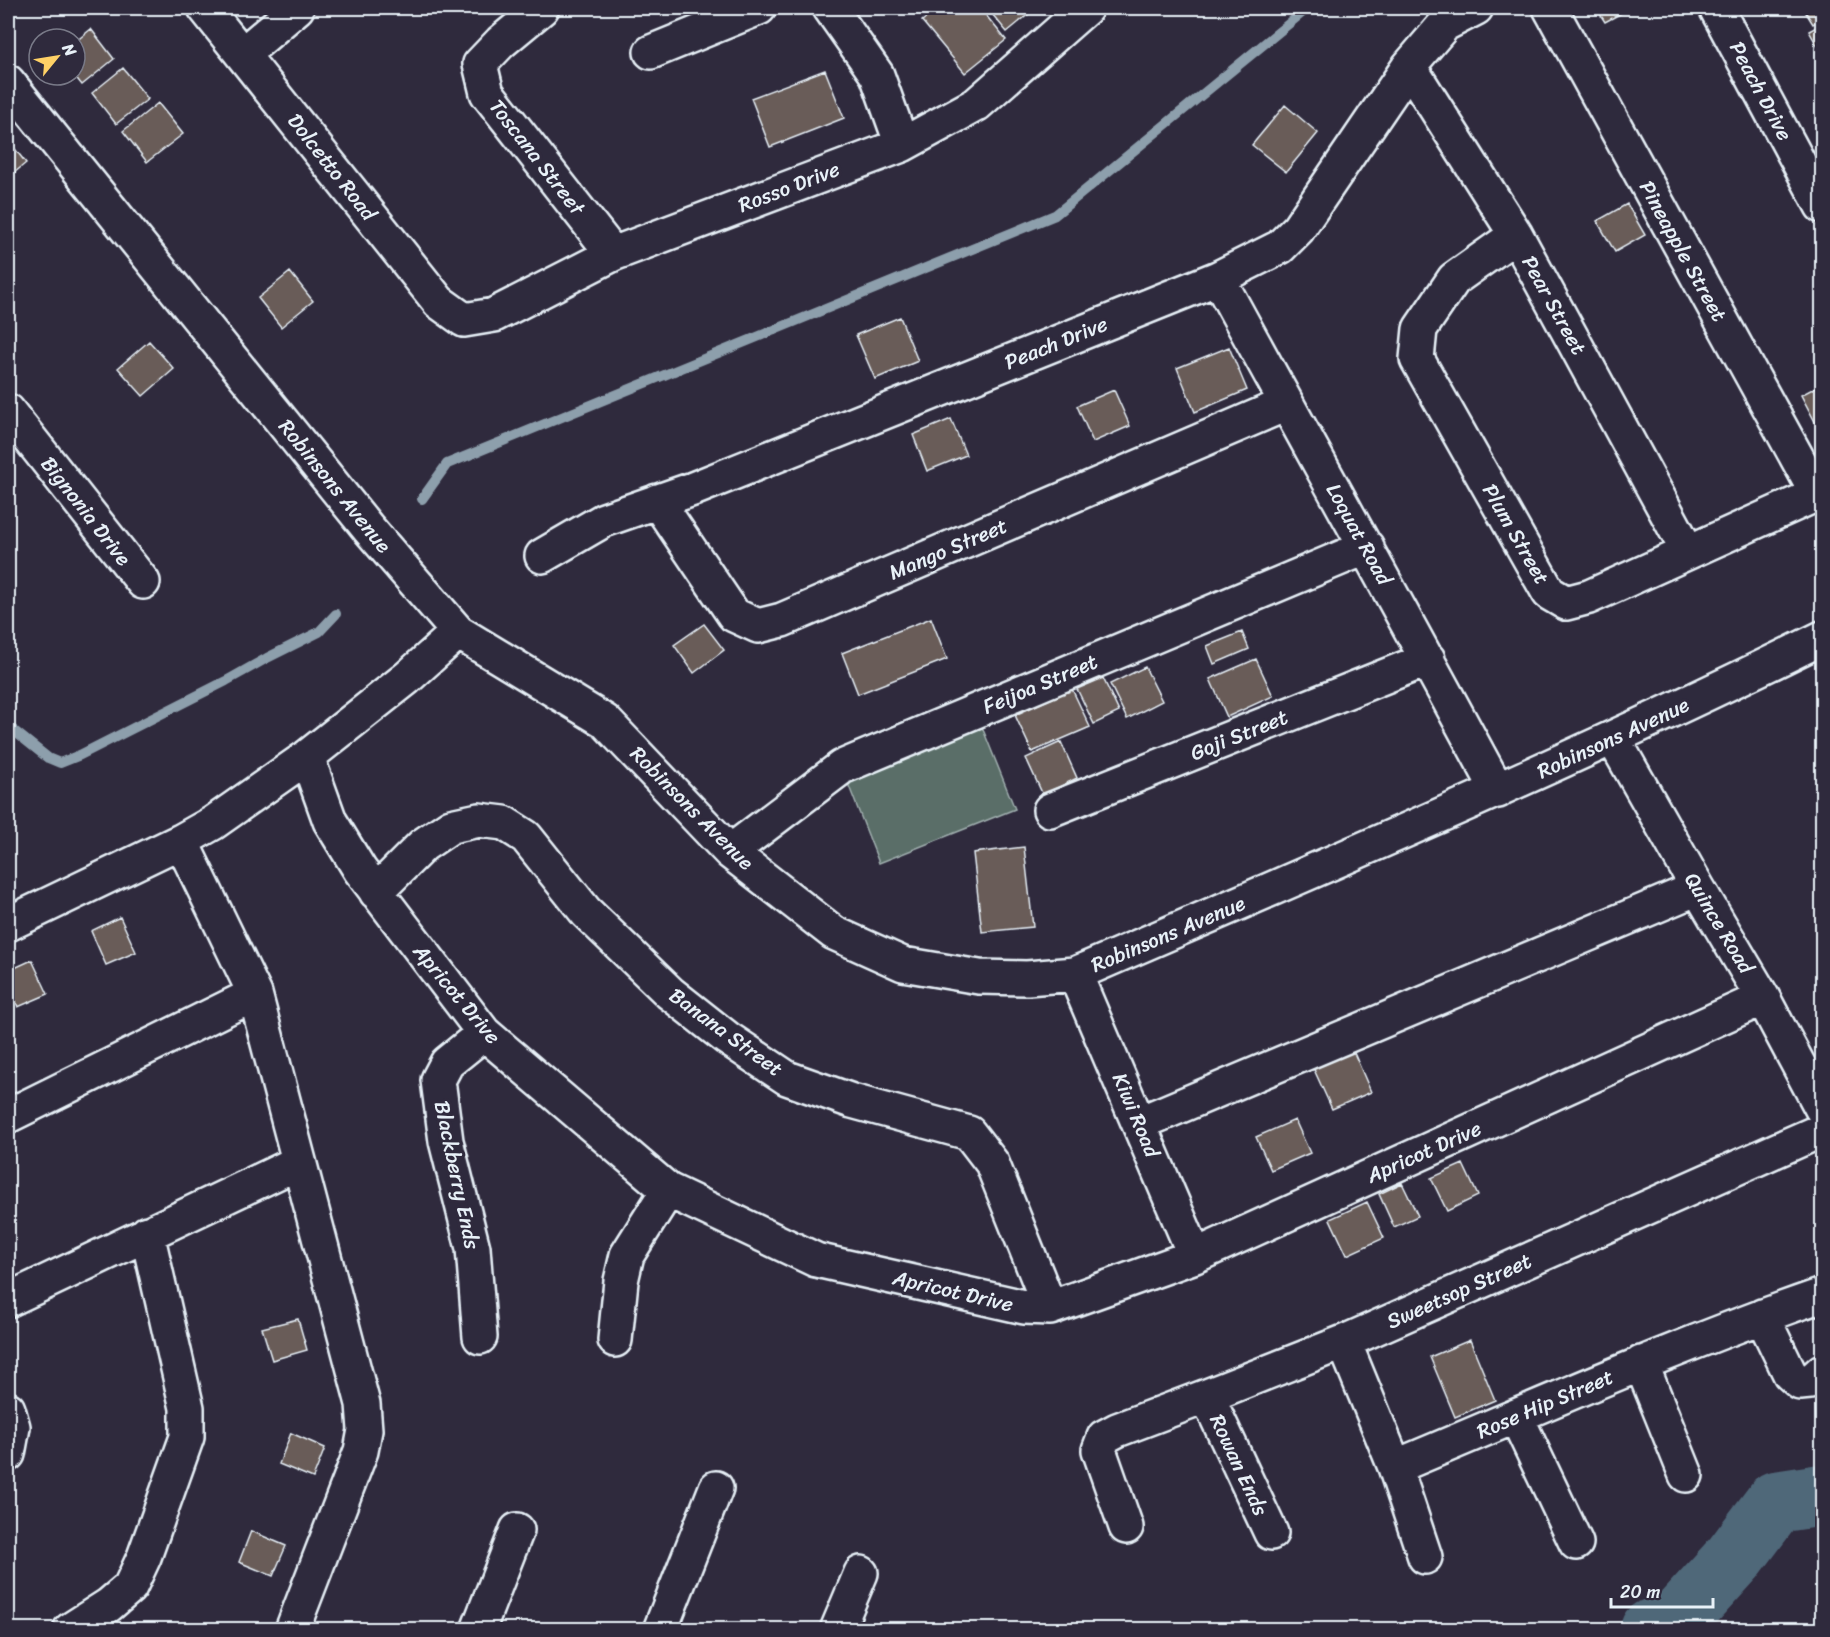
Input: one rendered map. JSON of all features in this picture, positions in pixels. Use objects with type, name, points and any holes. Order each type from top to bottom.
[{"type":"street","name":"Dolcetto Road","points":[[205,8],[439,302],[464,320]]},
{"type":"street","points":[[243,54],[297,8]]},
{"type":"street","name":"Toscana Street","points":[[542,8],[501,42],[480,64],[487,93],[613,254]]},
{"type":"street","points":[[651,52],[759,8]]},
{"type":"street","points":[[830,8],[878,75],[902,144]]},
{"type":"street","name":"Rosso Drive","points":[[464,320],[494,315],[613,254],[902,144],[977,104],[1086,8]]},
{"type":"street","name":"Peach Drive","points":[[542,556],[604,520],[715,480],[1218,278],[1280,247],[1298,229],[1409,66],[1445,24],[1476,8]]},
{"type":"street","name":"Pineapple Street","points":[[1550,8],[1820,493]]},
{"type":"street","name":"Peach Drive","points":[[1716,8],[1822,206]]},
{"type":"street","name":"Pear Street","points":[[1409,66],[1516,236],[1688,552]]},
{"type":"street","name":"Robinsons Avenue","points":[[8,82],[368,528],[458,632],[605,721],[730,852],[834,933],[903,964],[979,977],[1027,978],[1076,974],[1498,790],[1822,638]]},
{"type":"street","name":"Plum Street","points":[[1516,236],[1454,279],[1420,329],[1417,359],[1549,592],[1566,603],[1589,597],[1820,493]]},
{"type":"street","name":"Loquat Road","points":[[1218,278],[1498,790]]},
{"type":"street","name":"Mango Street","points":[[657,501],[734,615],[758,626],[782,620],[1286,404]]},
{"type":"street","name":"Bignonia Drive","points":[[8,411],[143,582]]},
{"type":"street","name":"Feijoa Street","points":[[730,852],[842,767],[1367,547]]},
{"type":"street","points":[[8,924],[181,841],[213,823],[307,757],[407,678],[458,632]]},
{"type":"street","name":"Goji Street","points":[[1050,810],[1428,659]]},
{"type":"street","name":"Quince Road","points":[[1613,738],[1763,998],[1822,1109]]},
{"type":"street","name":"Apricot Drive","points":[[307,757],[330,821],[360,870],[484,1033],[668,1190],[816,1260],[1024,1307],[1050,1308],[1195,1256],[1763,998]]},
{"type":"street","name":"Banana Street","points":[[376,892],[423,845],[451,826],[479,820],[504,823],[526,837],[586,912],[670,993],[727,1038],[787,1078],[852,1101],[969,1133],[992,1163],[1050,1308]]},
{"type":"street","points":[[181,841],[255,994],[363,1404],[365,1430],[361,1451],[292,1629]]},
{"type":"street","points":[[1140,1124],[1698,888]]},
{"type":"street","name":"Kiwi Road","points":[[1076,974],[1195,1256]]},
{"type":"street","points":[[8,1116],[255,994]]},
{"type":"street","name":"Blackberry Ends","points":[[480,1336],[473,1248],[446,1141],[438,1080],[447,1064],[484,1033]]},
{"type":"street","name":"Sweetsop Street","points":[[1126,1527],[1100,1450],[1104,1437],[1344,1342],[1822,1130]]},
{"type":"street","points":[[8,1300],[299,1162]]},
{"type":"street","points":[[615,1340],[621,1281],[627,1255],[668,1190]]},
{"type":"street","points":[[70,1629],[109,1605],[130,1587],[144,1557],[188,1437],[187,1408],[147,1233]]},
{"type":"street","name":"Rose Hip Street","points":[[1395,1467],[1641,1363],[1822,1295]]},
{"type":"street","points":[[1762,1316],[1790,1374],[1800,1383],[1810,1382],[1822,1371]]},
{"type":"street","points":[[1344,1342],[1395,1467],[1425,1557]]},
{"type":"street","points":[[1641,1363],[1686,1475]]},
{"type":"street","name":"Rowan Ends","points":[[1207,1396],[1271,1533]]},
{"type":"street","points":[[8,1409],[13,1427],[8,1454]]},
{"type":"street","points":[[1516,1416],[1576,1543]]},
{"type":"street","points":[[660,1629],[716,1488]]},
{"type":"street","points":[[478,1629],[517,1530]]},
{"type":"street","points":[[837,1629],[861,1573]]},
{"type":"green space","points":[[982,727],[1015,809],[879,863],[847,781]]},
{"type":"building","points":[[939,8],[980,8],[1006,40],[965,73],[922,21]]},
{"type":"building","points":[[987,8],[1036,8],[1007,32]]},
{"type":"building","points":[[1596,8],[1631,8],[1605,22]]},
{"type":"building","points":[[1803,8],[1822,8],[1822,19],[1813,24]]},
{"type":"building","points":[[1822,24],[1822,54],[1809,31]]},
{"type":"building","points":[[91,29],[114,59],[87,81],[87,32]]},
{"type":"building","points":[[123,68],[148,99],[116,124],[92,93]]},
{"type":"building","points":[[825,70],[844,118],[770,147],[751,98]]},
{"type":"building","points":[[158,103],[183,134],[147,162],[123,131]]},
{"type":"building","points":[[1285,105],[1318,133],[1286,172],[1252,145]]},
{"type":"building","points":[[8,140],[26,163],[8,178]]},
{"type":"building","points":[[1627,204],[1645,235],[1615,252],[1597,221]]},
{"type":"building","points":[[290,272],[313,301],[281,327],[258,298]]},
{"type":"building","points":[[900,317],[918,361],[875,379],[856,335]]},
{"type":"building","points":[[149,341],[174,369],[143,396],[118,368]]},
{"type":"building","points":[[1229,347],[1247,390],[1195,412],[1177,368]]},
{"type":"building","points":[[1822,384],[1822,435],[1801,395]]},
{"type":"building","points":[[1114,390],[1130,426],[1093,442],[1077,406]]},
{"type":"building","points":[[951,419],[966,455],[927,471],[913,435]]},
{"type":"building","points":[[931,618],[947,659],[858,694],[842,653]]},
{"type":"building","points":[[704,624],[724,650],[694,673],[674,645]]},
{"type":"building","points":[[1242,632],[1249,649],[1214,664],[1207,646]]},
{"type":"building","points":[[1256,659],[1273,696],[1227,717],[1210,679]]},
{"type":"building","points":[[1145,667],[1162,701],[1127,719],[1110,684]]},
{"type":"building","points":[[1103,678],[1119,712],[1094,724],[1077,689]]},
{"type":"building","points":[[1072,689],[1090,727],[1032,752],[1015,715]]},
{"type":"building","points":[[1061,742],[1077,778],[1043,795],[1026,758]]},
{"type":"building","points":[[1024,847],[1033,927],[982,932],[973,853]]},
{"type":"building","points":[[120,917],[136,952],[106,965],[91,931]]},
{"type":"building","points":[[32,960],[48,994],[18,1007],[8,984],[8,971]]},
{"type":"building","points":[[1351,1046],[1371,1092],[1332,1109],[1311,1063]]},
{"type":"building","points":[[1295,1120],[1310,1153],[1271,1170],[1256,1137]]},
{"type":"building","points":[[1463,1164],[1478,1196],[1447,1211],[1431,1178]]},
{"type":"building","points":[[1402,1183],[1418,1216],[1394,1227],[1379,1194]]},
{"type":"building","points":[[1367,1202],[1384,1238],[1347,1255],[1330,1219]]},
{"type":"building","points":[[298,1319],[307,1350],[272,1360],[262,1328]]},
{"type":"building","points":[[1470,1340],[1495,1400],[1455,1417],[1430,1357]]},
{"type":"building","points":[[291,1433],[325,1448],[313,1478],[279,1464]]},
{"type":"building","points":[[251,1531],[286,1546],[273,1576],[239,1562]]},
{"type":"waterway","points":[[422,499],[447,464],[1055,215],[1308,8]]},
{"type":"waterway","points":[[8,726],[48,758],[60,763],[80,755],[319,632],[336,614]]},
{"type":"waterway","points":[[1651,1630],[1676,1622],[1734,1558],[1776,1502],[1822,1495]]}]
